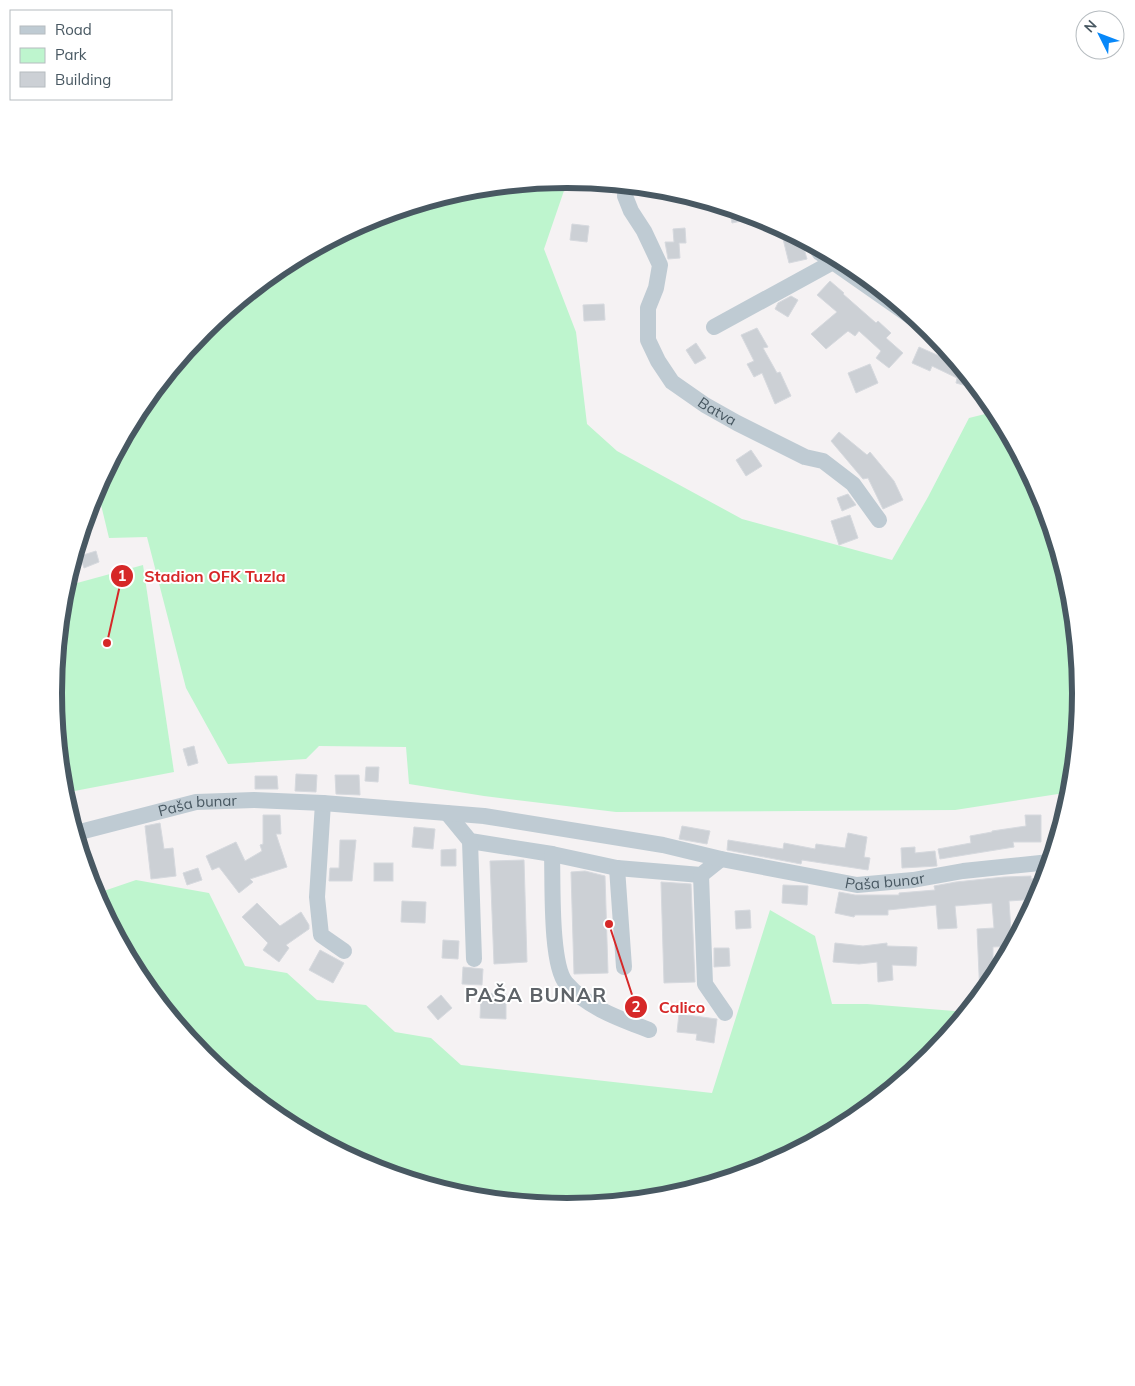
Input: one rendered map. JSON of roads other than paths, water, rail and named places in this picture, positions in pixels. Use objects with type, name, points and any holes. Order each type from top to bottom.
[{"type":"street","name":"Batva","points":[[625,191],[630,211],[644,231],[660,264],[656,288],[648,308],[648,340],[658,361],[672,382],[705,406],[737,423],[805,457],[823,461],[854,484],[879,520]]},
{"type":"street","points":[[714,327],[831,263]]},
{"type":"street","name":"Paša bunar","points":[[82,831],[196,802],[254,800],[323,803],[484,816],[663,845],[721,860],[857,885],[913,880],[963,871],[1043,863]]},
{"type":"street","points":[[323,803],[317,897],[321,935],[344,951]]},
{"type":"street","points":[[447,813],[470,841],[474,959]]},
{"type":"street","points":[[470,841],[552,854],[616,868],[701,875],[721,860]]},
{"type":"street","points":[[552,854],[555,951],[565,981],[589,1003],[613,1016],[648,1030]]},
{"type":"street","points":[[616,868],[624,968]]},
{"type":"street","points":[[701,875],[705,984],[725,1013]]},
{"type":"place","name":"Stadion OFK Tuzla","points":[[107,643]]},
{"type":"place","name":"Calico","points":[[609,924]]},
{"type":"district","name":"PAŠA BUNAR","points":[[536,995]]}]
